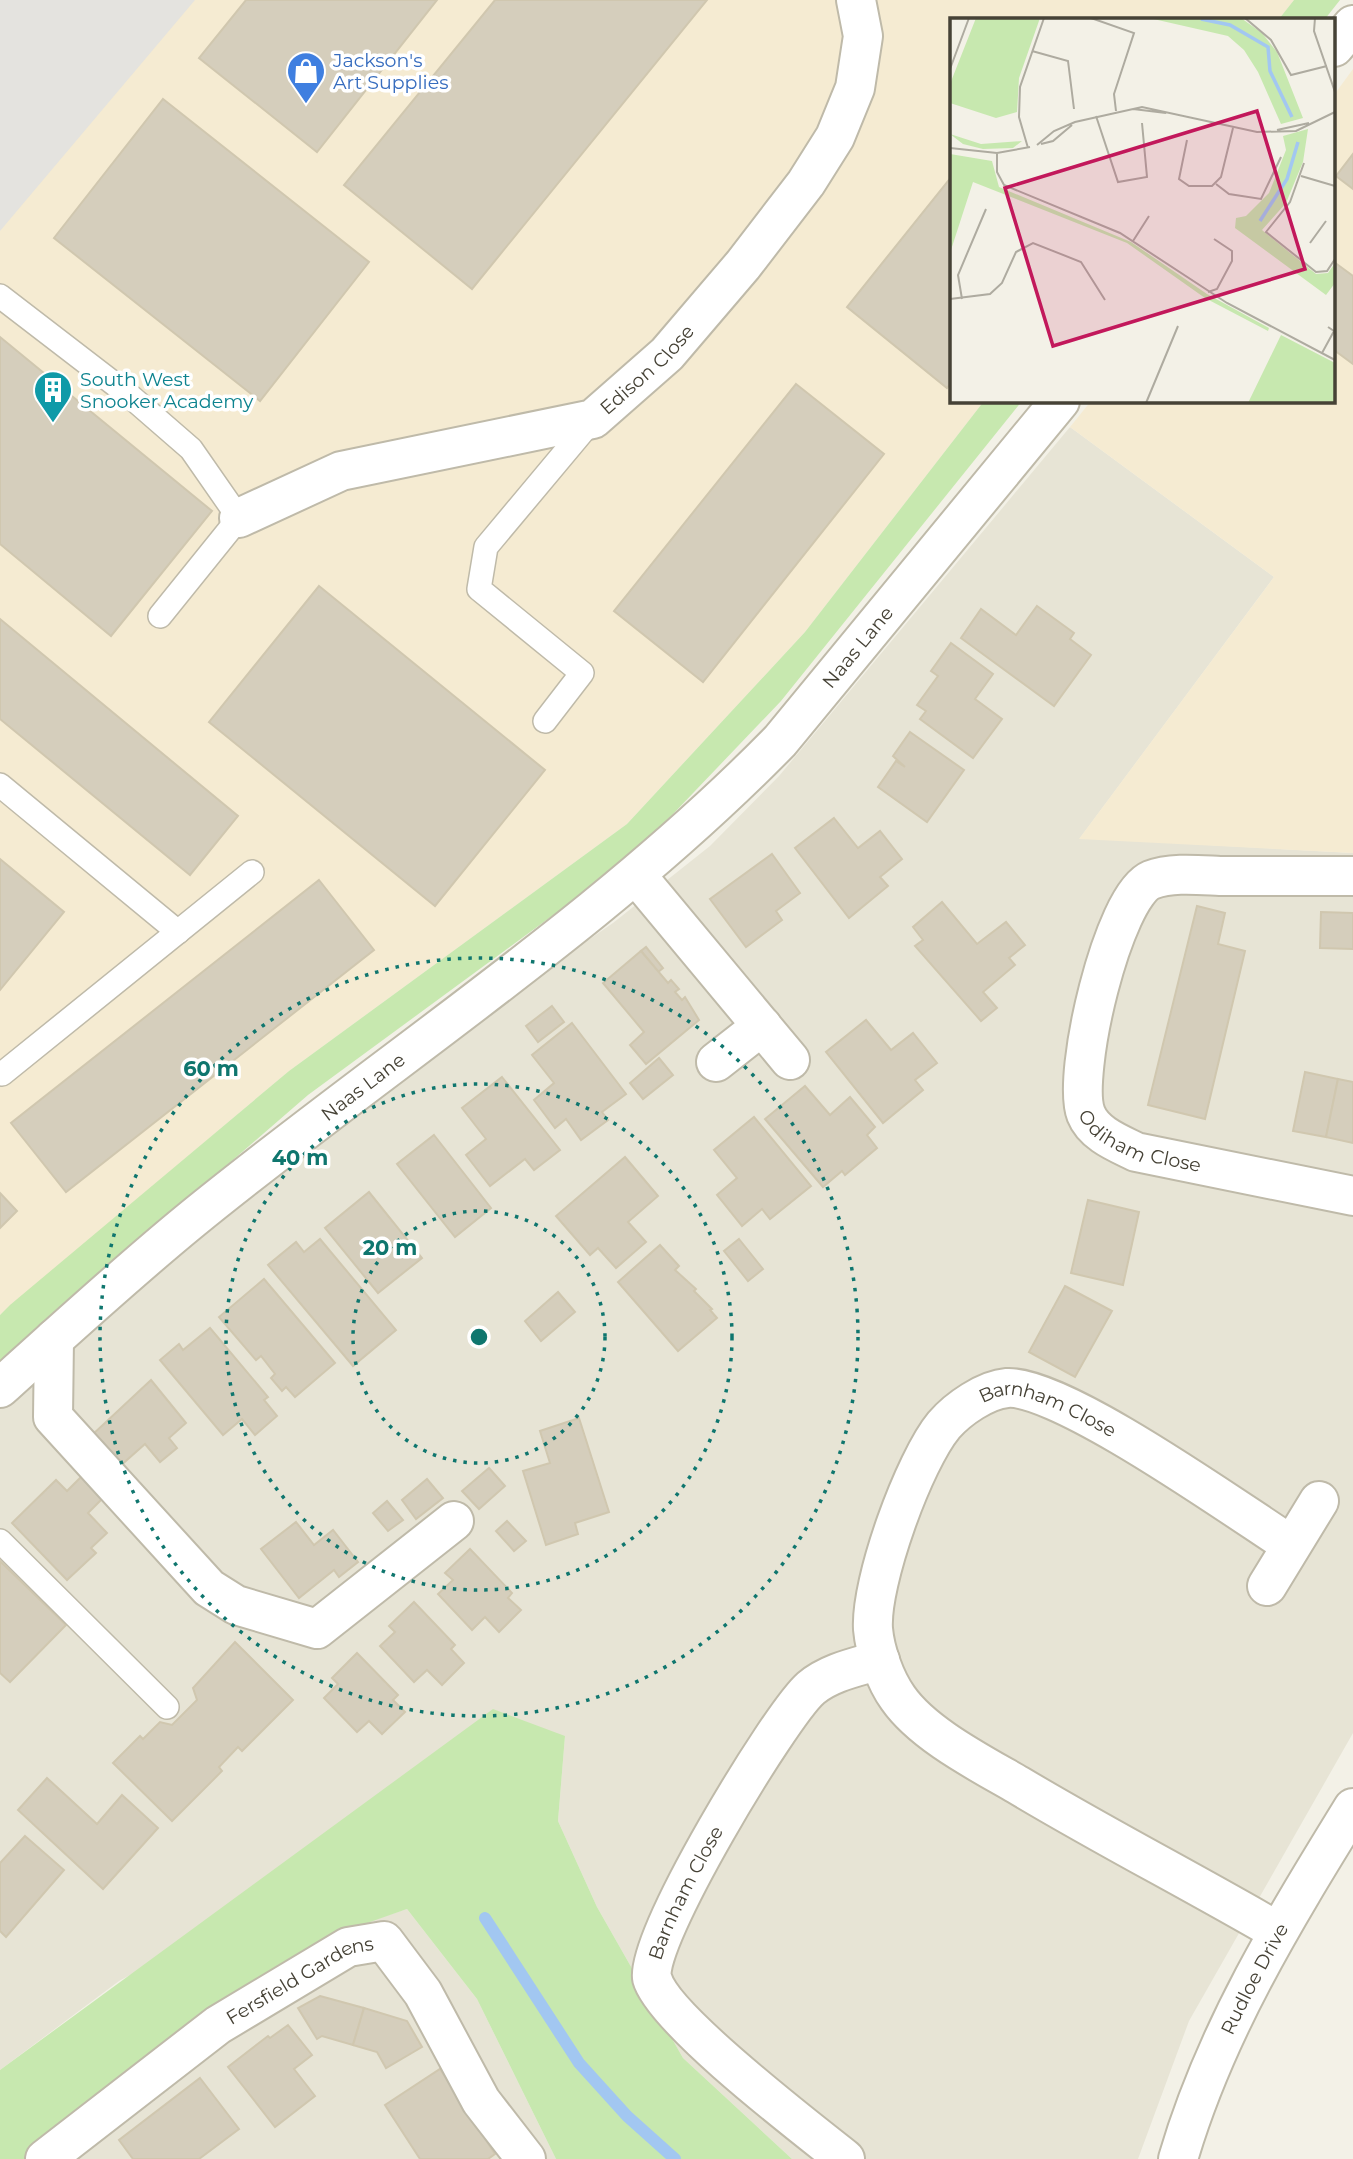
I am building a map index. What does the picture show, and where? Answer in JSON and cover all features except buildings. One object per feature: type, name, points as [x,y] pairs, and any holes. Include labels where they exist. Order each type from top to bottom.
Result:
[{"type":"street","name":"Edison Close","points":[[239,518],[341,471],[593,419],[667,354],[743,265],[814,172],[835,137],[855,88],[863,36],[856,0]]},
{"type":"street","points":[[1336,45],[1353,25]]},
{"type":"street","name":"Naas Lane","points":[[0,1388],[191,1220],[636,875],[729,794],[780,741],[1059,402]]},
{"type":"street","points":[[636,875],[790,1060]]},
{"type":"street","name":"Odiham Close","points":[[1353,876],[1182,875],[1150,880],[1131,899],[1098,987],[1083,1075],[1086,1114],[1105,1137],[1136,1152],[1353,1196]]},
{"type":"street","points":[[716,1062],[762,1026]]},
{"type":"street","points":[[54,1339],[53,1418],[209,1588],[236,1605],[317,1629],[454,1521]]},
{"type":"street","name":"Barnham Close","points":[[1277,1931],[1167,1867],[1105,1837],[976,1761],[921,1722],[897,1698],[880,1660],[873,1627],[879,1577],[901,1512],[930,1447],[945,1424],[979,1397],[1008,1388],[1040,1395],[1095,1420],[1291,1545]]},
{"type":"street","points":[[1266,1586],[1319,1501]]},
{"type":"street","name":"Barnham Close","points":[[845,2159],[748,2081],[673,2011],[652,1978],[653,1954],[706,1848],[769,1741],[793,1707],[813,1686],[842,1671],[880,1660]]},
{"type":"street","name":"Rudloe Drive","points":[[1178,2159],[1210,2062],[1277,1931],[1353,1808]]},
{"type":"street","name":"Fersfield Gardens","points":[[45,2159],[218,2025],[348,1947],[384,1941],[423,1993],[481,2101],[526,2159]]},
{"type":"lane","points":[[0,296],[130,396],[191,449],[239,518],[160,615]]},
{"type":"lane","points":[[545,721],[582,673],[479,589],[486,547],[593,419]]},
{"type":"lane","points":[[0,785],[178,932]]},
{"type":"lane","points":[[2,1074],[252,872]]},
{"type":"lane","points":[[0,1541],[167,1707]]},
{"type":"shaded area","points":[[0,0],[1294,0],[1280,18],[950,18],[950,402],[983,402],[805,632],[627,824],[289,1071],[0,1315]]},
{"type":"shaded area","points":[[0,0],[195,0],[0,231]]},
{"type":"shaded area","points":[[1353,69],[1353,853],[1079,839],[1274,577],[1070,427],[1090,402],[1336,402],[1336,92]]},
{"type":"shaded area","points":[[1070,427],[1274,577],[1080,838],[1353,853],[1353,1733],[1189,2021],[1138,2159],[792,2159],[683,2058],[597,1907],[558,1821],[565,1736],[119,1981],[0,2070],[0,1402],[359,1098],[613,923],[710,846],[779,776]]},
{"type":"shaded area","points":[[407,1909],[477,1999],[556,2159],[28,2159],[215,2010],[370,1921]]},
{"type":"green space","points":[[1294,0],[1340,0],[1326,18],[1280,18]]},
{"type":"green space","points":[[983,402],[1021,402],[781,701],[631,858],[308,1095],[0,1361],[0,1315],[10,1305],[289,1071],[627,824],[805,632]]},
{"type":"green space","points":[[493,1709],[565,1736],[558,1821],[597,1907],[683,2058],[792,2159],[556,2159],[477,1999],[407,1909],[370,1922],[215,2010],[28,2159],[0,2159],[0,2070]]},
{"type":"waterway","points":[[485,1918],[579,2063],[627,2116],[675,2159]]},
{"type":"place","name":"Jackson's Art Supplies","points":[[306,105]]},
{"type":"place","name":"South West Snooker Academy","points":[[53,424]]}]
